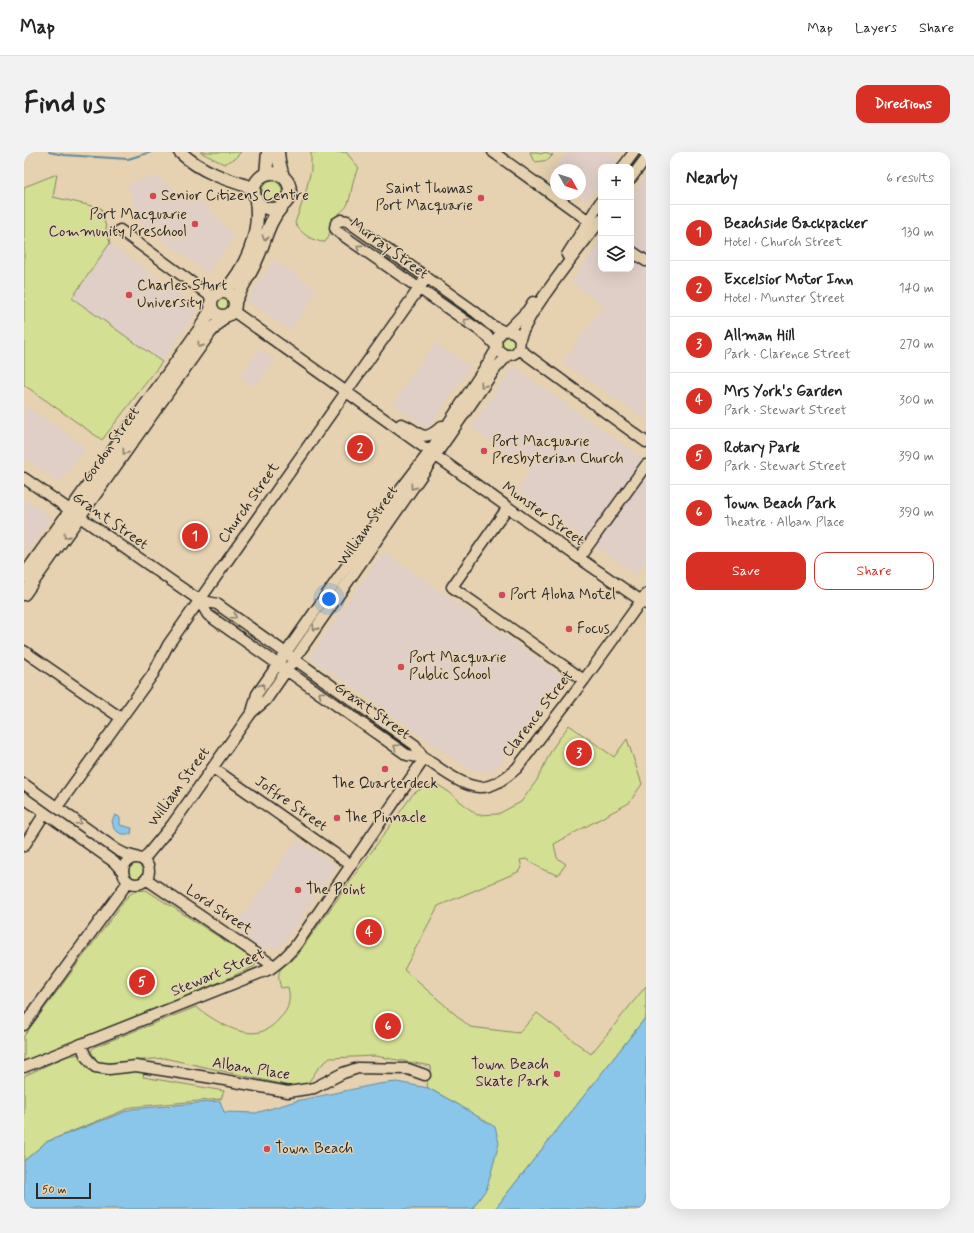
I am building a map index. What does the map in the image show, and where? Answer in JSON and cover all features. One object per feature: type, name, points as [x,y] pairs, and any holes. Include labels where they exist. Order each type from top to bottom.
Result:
[{"type":"main road","points":[[180,152],[211,174],[254,188]]},
{"type":"main road","points":[[266,174],[268,152]]},
{"type":"main road","points":[[278,152],[283,177]]},
{"type":"main road","points":[[224,292],[233,281],[253,244],[258,221],[254,194],[256,182],[266,174],[272,173],[278,174],[287,181],[290,187],[290,193],[288,199],[279,208],[266,208],[256,201]]},
{"type":"main road","name":"Gordon Street","points":[[24,576],[74,514],[210,332],[231,309],[239,291],[257,260],[274,215],[284,204]]},
{"type":"main road","points":[[224,292],[232,296],[231,309],[217,314],[212,303],[218,293],[224,292]]},
{"type":"main road","name":"Gordon Street","points":[[24,594],[74,514],[200,329],[212,303]]},
{"type":"street","points":[[493,152],[597,224]]},
{"type":"street","points":[[625,164],[634,152]]},
{"type":"street","points":[[634,174],[646,158]]},
{"type":"street","name":"Murray Street","points":[[496,347],[486,335],[338,232],[336,223],[341,220],[347,221],[474,311],[490,325],[505,331]]},
{"type":"street","name":"William Street","points":[[252,712],[257,694],[394,497],[433,453],[451,418],[490,360],[496,347],[496,339],[528,310],[569,252],[597,224]]},
{"type":"street","name":"William Street","points":[[140,858],[172,825],[252,712],[266,700],[433,453],[496,368],[508,355],[514,354],[532,315],[597,224]]},
{"type":"street","points":[[120,230],[212,303]]},
{"type":"street","points":[[634,253],[646,261]]},
{"type":"street","name":"Church Street","points":[[57,806],[153,674],[168,645],[199,600],[427,277]]},
{"type":"street","name":"Munster Street","points":[[231,309],[579,558],[644,599]]},
{"type":"street","points":[[505,331],[515,333],[519,344],[646,442]]},
{"type":"street","points":[[496,347],[500,352],[508,355]]},
{"type":"street","name":"Munster Street","points":[[385,419],[405,425],[424,436],[432,434],[451,418]]},
{"type":"street","points":[[579,558],[646,465]]},
{"type":"street","name":"Grant Street","points":[[24,478],[199,600],[217,604],[286,652],[415,745],[424,759]]},
{"type":"street","points":[[508,507],[452,587],[584,680]]},
{"type":"street","name":"Clarence Street","points":[[424,759],[463,783],[478,787],[486,787],[504,780],[517,768],[644,599]]},
{"type":"street","name":"Grant Street","points":[[199,600],[208,615],[407,755],[424,759]]},
{"type":"street","points":[[24,651],[121,718]]},
{"type":"street","name":"Stewart Street","points":[[24,1066],[202,997],[274,966],[296,945],[424,759]]},
{"type":"street","name":"Joffre Street","points":[[213,768],[351,864]]},
{"type":"street","points":[[24,784],[118,850],[125,854],[140,858],[149,866],[146,879],[140,884],[128,882],[114,862],[24,798]]},
{"type":"street","points":[[24,846],[45,813]]},
{"type":"street","points":[[122,872],[125,863],[128,860],[140,858]]},
{"type":"street","name":"Lord Street","points":[[146,879],[274,966]]},
{"type":"street","points":[[24,1025],[128,882]]},
{"type":"street","name":"Alban Place","points":[[81,1044],[86,1057],[95,1067],[109,1069],[136,1066],[288,1092],[314,1088],[343,1072],[358,1068],[408,1069],[425,1074]]},
{"type":"shaded area","points":[[567,152],[622,152],[613,164],[598,164],[598,186],[589,199],[586,200],[586,164],[558,164]]},
{"type":"shaded area","points":[[156,175],[193,204],[199,198],[235,236],[208,273],[140,224],[128,184]]},
{"type":"shaded area","points":[[646,175],[646,420],[562,362],[603,305],[571,282],[598,243],[598,272],[634,272],[634,192]]},
{"type":"shaded area","points":[[110,243],[195,304],[196,313],[162,362],[72,298]]},
{"type":"shaded area","points":[[274,259],[318,290],[290,331],[246,300]]},
{"type":"shaded area","points":[[435,342],[471,367],[428,429],[392,404]]},
{"type":"shaded area","points":[[259,349],[275,360],[255,387],[240,376]]},
{"type":"shaded area","points":[[513,366],[643,458],[585,540],[516,491],[530,470],[470,427]]},
{"type":"shaded area","points":[[24,404],[86,447],[60,483],[24,458]]},
{"type":"shaded area","points":[[646,470],[646,561],[636,575],[593,545]]},
{"type":"shaded area","points":[[24,498],[52,518],[26,554],[24,553]]},
{"type":"shaded area","name":"Port Macquarie Public School","points":[[383,551],[563,676],[494,772],[470,770],[309,657]]},
{"type":"shaded area","points":[[297,839],[336,866],[281,947],[263,949],[240,934],[239,920]]},
{"type":"green space","points":[[200,152],[241,152],[234,159],[224,164]]},
{"type":"green space","points":[[311,152],[346,152],[359,168],[356,172],[350,199],[344,210],[334,219],[331,224],[329,236],[325,242],[320,242],[307,236],[297,227],[295,223],[305,195],[311,170]]},
{"type":"green space","points":[[530,152],[537,152],[540,154],[546,152],[551,156],[552,154],[553,155],[548,160],[536,162],[532,158]]},
{"type":"green space","points":[[57,174],[53,197],[101,208],[110,243],[72,298],[162,362],[102,440],[24,385],[24,187]]},
{"type":"green space","points":[[272,181],[279,184],[282,191],[279,198],[272,201],[265,198],[262,191],[265,184]]},
{"type":"green space","points":[[221,298],[225,298],[229,304],[225,310],[221,310],[217,306],[217,302]]},
{"type":"green space","points":[[505,336],[511,336],[515,340],[515,346],[511,350],[505,350],[501,346],[501,340]]},
{"type":"green space","points":[[569,725],[614,757],[627,739],[642,784],[629,803],[554,844],[557,858],[566,864],[558,875],[544,870],[526,859],[520,860],[522,868],[518,872],[438,906],[404,970],[470,1027],[519,1033],[537,1013],[591,1054],[646,986],[646,1017],[495,1209],[472,1209],[487,1187],[459,1105],[428,1088],[427,1084],[431,1066],[375,1056],[330,1058],[319,1067],[308,1083],[295,1087],[164,1058],[99,1064],[91,1051],[94,1047],[196,1007],[218,1022],[243,1032],[252,1033],[266,1030],[283,1015],[288,1004],[288,987],[281,988],[279,982],[280,970],[295,958],[413,794],[424,787],[438,785],[477,815],[498,814],[521,802],[537,780],[552,749]]},
{"type":"green space","points":[[137,863],[143,865],[145,871],[143,877],[137,879],[131,877],[129,871],[131,865]]},
{"type":"green space","points":[[146,890],[250,957],[254,960],[255,966],[187,997],[24,1061],[24,1036],[128,896],[135,891]]},
{"type":"green space","points":[[81,1054],[96,1072],[144,1070],[143,1077],[224,1091],[221,1099],[132,1107],[46,1142],[24,1161],[24,1076],[67,1056]]},
{"type":"water","points":[[115,815],[120,818],[120,825],[132,828],[131,834],[121,834],[114,829],[112,821]]},
{"type":"water","points":[[646,1017],[646,1209],[495,1209],[505,1196]]},
{"type":"water","name":"Town Beach","points":[[397,1082],[428,1088],[495,1127],[499,1143],[487,1188],[472,1209],[24,1209],[24,1161],[46,1142],[132,1109],[220,1101],[224,1112],[256,1113],[296,1101],[378,1084]]},
{"type":"waterway","points":[[49,152],[64,155],[128,159],[151,152]]},
{"type":"place","name":"Senior Citizens Centre","points":[[153,196]]},
{"type":"place","name":"Saint Thomas Port Macquarie","points":[[481,198]]},
{"type":"place","name":"Port Macquarie Community Preschool","points":[[195,224]]},
{"type":"place","name":"Charles Sturt University","points":[[129,295]]},
{"type":"place","name":"Excelsior Motor Inn","points":[[360,448]]},
{"type":"place","name":"Port Macquarie Presbyterian Church","points":[[484,451]]},
{"type":"place","name":"Beachside Backpacker","points":[[195,536]]},
{"type":"place","name":"Port Aloha Motel","points":[[502,595]]},
{"type":"place","name":"Focus","points":[[569,629]]},
{"type":"place","name":"Port Macquarie Public School","points":[[401,667]]},
{"type":"place","name":"Allman Hill","points":[[579,753]]},
{"type":"place","name":"The Quarterdeck","points":[[385,769]]},
{"type":"place","name":"The Pinnacle","points":[[337,818]]},
{"type":"place","name":"The Point","points":[[298,890]]},
{"type":"place","name":"Mrs York's Garden","points":[[369,932]]},
{"type":"place","name":"Rotary Park","points":[[142,982]]},
{"type":"place","name":"Town Beach Park","points":[[388,1026]]},
{"type":"place","name":"Town Beach Skate Park","points":[[557,1074]]},
{"type":"place","name":"Town Beach","points":[[267,1149]]}]
